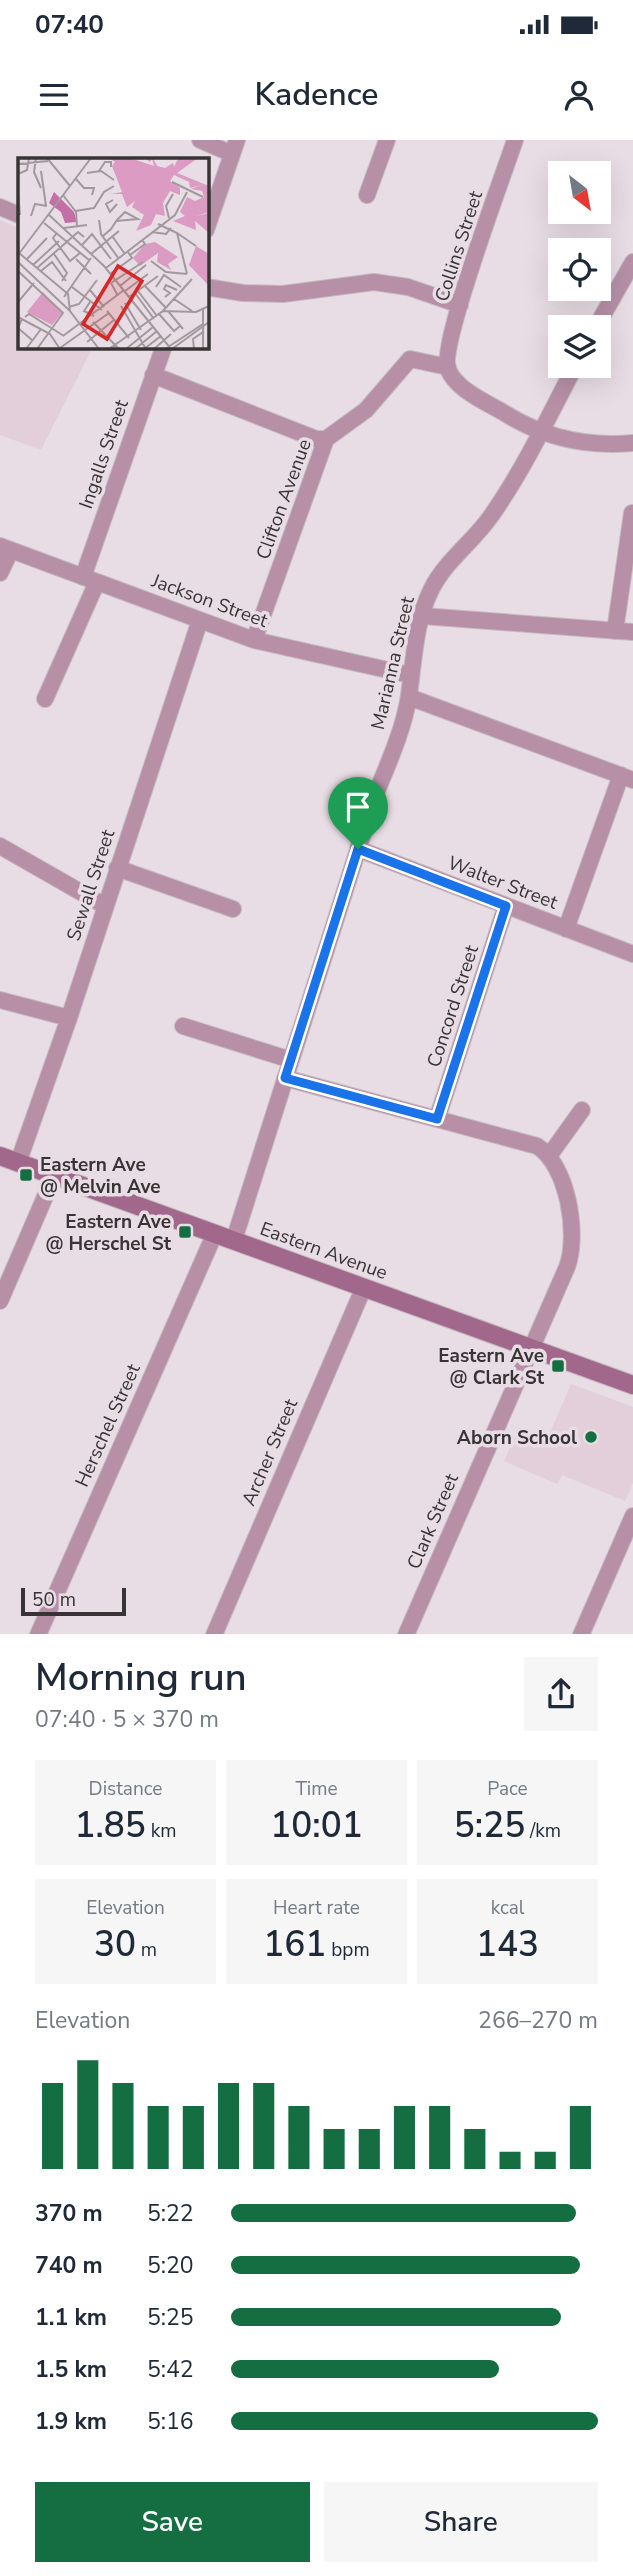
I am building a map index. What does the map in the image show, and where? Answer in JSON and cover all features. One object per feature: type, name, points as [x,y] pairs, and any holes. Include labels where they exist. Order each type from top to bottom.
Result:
[{"type":"main road","name":"Eastern Avenue","points":[[0,1156],[633,1385]]},
{"type":"street","points":[[200,140],[234,147],[208,224]]},
{"type":"street","points":[[368,194],[387,140]]},
{"type":"street","name":"Collins Street","points":[[448,367],[450,340],[460,305],[515,140]]},
{"type":"street","points":[[0,207],[18,215]]},
{"type":"street","points":[[605,315],[627,285],[633,262]]},
{"type":"street","points":[[208,287],[243,293],[283,294],[373,282],[408,287],[460,305]]},
{"type":"street","name":"Ingalls Street","points":[[45,699],[90,579],[163,348]]},
{"type":"street","name":"Clifton Avenue","points":[[254,640],[326,439],[366,410],[410,359],[448,367]]},
{"type":"street","points":[[448,367],[455,379],[469,391],[540,433],[563,440],[633,443]]},
{"type":"street","points":[[153,375],[316,439],[326,439]]},
{"type":"street","name":"Marianna Street","points":[[234,1240],[409,697],[410,675],[423,617],[436,579],[489,519],[569,378]]},
{"type":"street","points":[[615,631],[632,513]]},
{"type":"street","points":[[0,573],[6,548]]},
{"type":"street","name":"Jackson Street","points":[[6,548],[254,640],[410,675]]},
{"type":"street","points":[[423,617],[633,632]]},
{"type":"street","name":"Sewall Street","points":[[18,1163],[69,1018],[200,620]]},
{"type":"street","points":[[409,697],[627,778],[566,929]]},
{"type":"street","points":[[0,846],[105,906]]},
{"type":"street","name":"Walter Street","points":[[358,849],[633,954]]},
{"type":"street","points":[[117,868],[233,909]]},
{"type":"street","name":"Concord Street","points":[[437,1119],[506,906]]},
{"type":"street","points":[[0,1000],[69,1018]]},
{"type":"street","points":[[183,1026],[291,1060]]},
{"type":"street","points":[[285,1078],[522,1140],[537,1146],[549,1156],[582,1110]]},
{"type":"street","name":"Clark Street","points":[[406,1634],[570,1260],[574,1235],[566,1197],[549,1156]]},
{"type":"street","points":[[0,1301],[54,1176]]},
{"type":"street","name":"Herschel Street","points":[[38,1634],[215,1233]]},
{"type":"street","name":"Archer Street","points":[[214,1634],[364,1287]]},
{"type":"street","points":[[581,1634],[633,1516]]},
{"type":"shaded area","points":[[0,220],[18,228],[18,348],[92,348],[41,450],[0,435]]},
{"type":"shaded area","name":"Aborn School","points":[[571,1384],[633,1407],[633,1483],[625,1501],[562,1475],[557,1484],[504,1461],[517,1431],[546,1442]]},
{"type":"place","name":"Eastern Ave @ Melvin Ave","points":[[26,1175]]},
{"type":"place","name":"Eastern Ave @ Herschel St","points":[[185,1232]]},
{"type":"place","name":"Eastern Ave @ Clark St","points":[[558,1366]]},
{"type":"place","name":"Aborn School","points":[[591,1437]]},
{"type":"route","points":[[358,849],[506,906],[437,1119],[285,1078],[358,849]]}]
